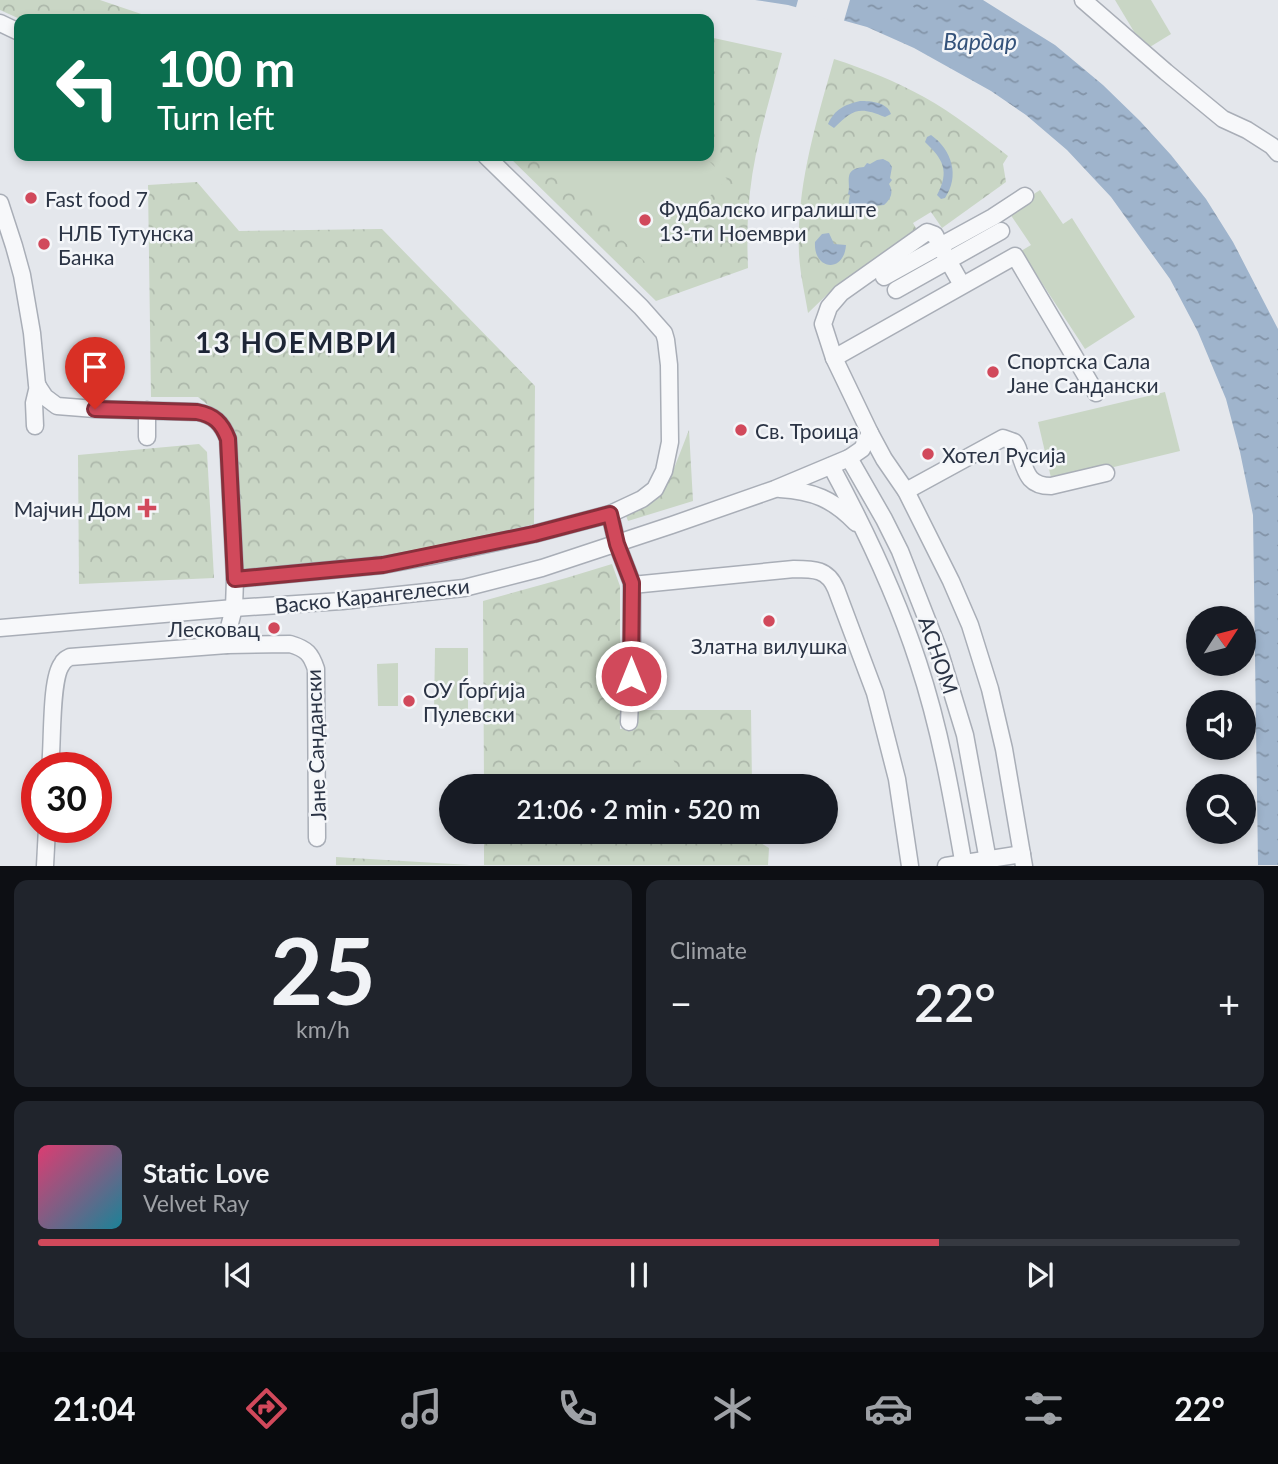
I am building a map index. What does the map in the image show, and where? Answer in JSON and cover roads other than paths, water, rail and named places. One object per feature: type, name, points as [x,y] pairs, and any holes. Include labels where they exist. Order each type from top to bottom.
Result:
[{"type":"street","points":[[1083,0],[1223,119],[1247,130],[1278,153]]},
{"type":"street","points":[[235,579],[383,565],[534,534],[610,514],[642,499],[654,489],[664,471],[670,442],[668,365],[664,332],[491,161]]},
{"type":"street","points":[[1001,231],[949,261],[890,283],[940,246],[1025,196]]},
{"type":"street","points":[[0,203],[22,275],[32,333],[38,386],[34,403],[35,426]]},
{"type":"street","points":[[993,216],[1096,393]]},
{"type":"street","points":[[946,866],[1023,860],[1004,750],[982,660],[970,625],[906,491],[870,433],[834,358],[822,324],[829,307],[841,293],[927,232],[934,235],[962,285]]},
{"type":"street","points":[[834,358],[1015,256]]},
{"type":"street","points":[[38,386],[44,397],[57,405],[205,414],[216,419],[223,427],[228,439],[235,579],[234,608],[226,645]]},
{"type":"street","points":[[147,410],[147,437]]},
{"type":"street","points":[[849,458],[862,449],[870,433]]},
{"type":"street","points":[[906,491],[1003,438],[1013,441],[1031,480],[1043,486],[1106,473]]},
{"type":"street","points":[[849,458],[869,461],[884,459]]},
{"type":"street","name":"Васко Карангелески","points":[[0,628],[342,601],[464,588],[542,568],[617,544],[775,489],[849,458]]},
{"type":"street","name":"АСНОМ","points":[[849,458],[900,551],[940,653],[964,735],[988,862]]},
{"type":"street","name":"АСНОМ","points":[[831,466],[870,542],[906,628],[946,767],[963,864]]},
{"type":"street","points":[[775,489],[800,491],[823,497],[850,517],[870,542]]},
{"type":"street","points":[[610,514],[617,544],[632,584],[629,722]]},
{"type":"street","points":[[632,584],[794,569],[823,572],[829,576],[875,693],[897,779],[910,866]]},
{"type":"street","name":"Јане Сандански","points":[[51,752],[55,680],[61,664],[71,657],[226,645],[298,646],[311,655],[316,669],[317,838]]},
{"type":"street","points":[[44,866],[46,843]]},
{"type":"water","name":"Вардар","points":[[755,0],[983,0],[1055,45],[1103,85],[1171,155],[1206,199],[1233,242],[1278,329],[1278,865],[1258,865],[1253,515],[1226,399],[1198,332],[1170,279],[1111,197],[1067,150],[1026,115],[991,91],[914,48],[867,27],[788,5]]},
{"type":"water","points":[[860,101],[882,105],[891,114],[885,117],[869,111],[857,111],[834,128],[828,124],[841,108]]},
{"type":"water","points":[[931,135],[944,148],[952,164],[950,190],[945,198],[941,199],[937,195],[944,172],[940,160],[925,142]]},
{"type":"water","points":[[883,159],[892,167],[890,198],[884,205],[874,206],[863,214],[852,212],[848,194],[850,174],[867,163]]},
{"type":"water","points":[[829,233],[834,244],[846,245],[840,261],[829,265],[819,258],[815,242],[822,234]]},
{"type":"place","name":"Fast food 7","points":[[31,198]]},
{"type":"place","name":"Фудбалско игралиште 13-ти Ноември","points":[[645,220]]},
{"type":"place","name":"НЛБ Тутунска Банка","points":[[44,244]]},
{"type":"place","name":"Спортска Сала Јане Сандански","points":[[993,372]]},
{"type":"place","name":"Св. Троица","points":[[741,430]]},
{"type":"place","name":"Хотел Русија","points":[[928,454]]},
{"type":"place","name":"Мајчин Дом","points":[[147,508]]},
{"type":"place","name":"Златна вилушка","points":[[769,621]]},
{"type":"place","name":"Лесковац","points":[[274,628]]},
{"type":"place","name":"ОУ Ѓорѓија Пулевски","points":[[409,701]]},
{"type":"district","name":"13 НОЕМВРИ","points":[[297,342]]}]
